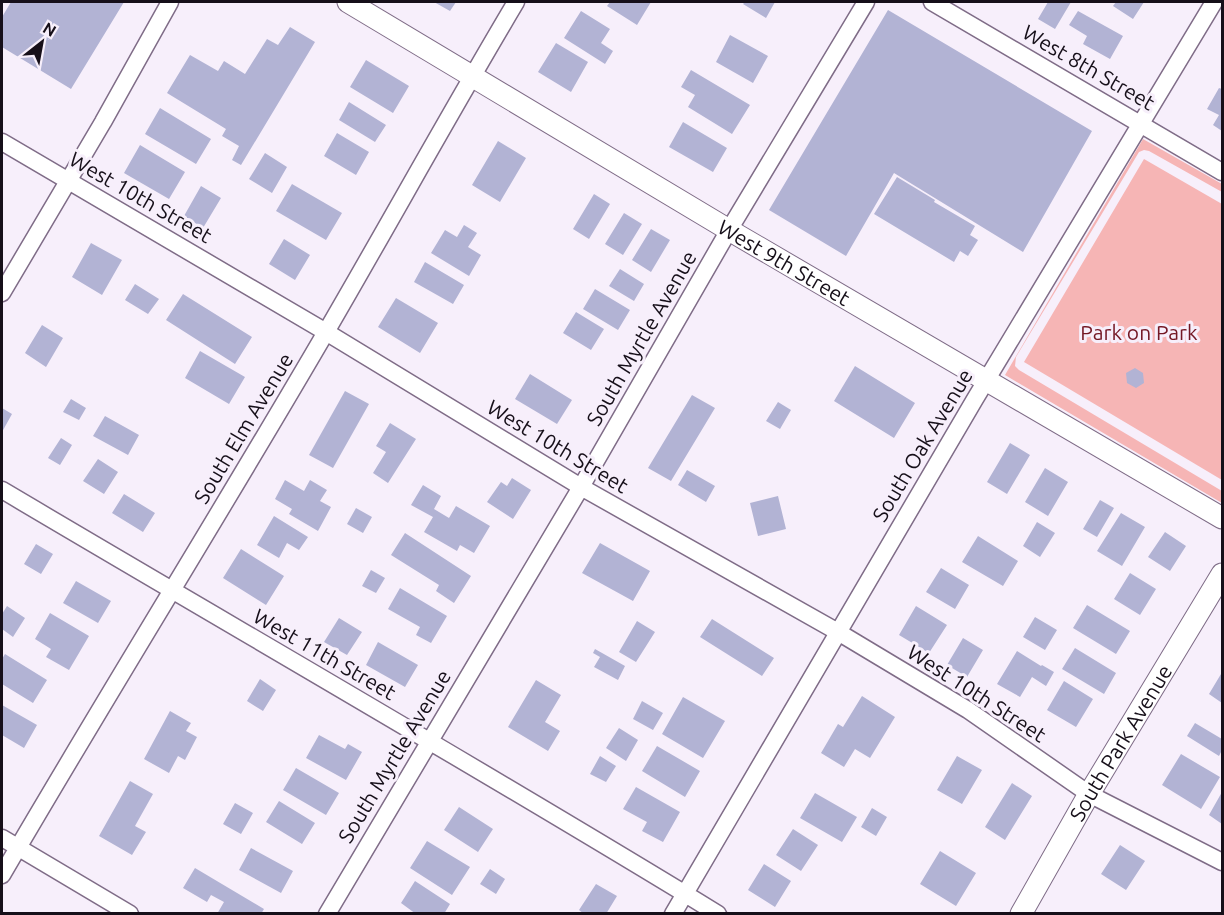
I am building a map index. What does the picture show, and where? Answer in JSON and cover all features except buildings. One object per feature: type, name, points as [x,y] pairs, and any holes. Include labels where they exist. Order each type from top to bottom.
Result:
[{"type":"street","points":[[2,293],[170,2]]},
{"type":"street","name":"West 9th Street","points":[[348,2],[729,230],[1222,518]]},
{"type":"street","name":"South Elm Avenue","points":[[2,875],[326,332],[516,2]]},
{"type":"street","name":"South Myrtle Avenue","points":[[327,914],[581,487],[729,230],[866,2]]},
{"type":"street","name":"West 8th Street","points":[[932,2],[1222,172]]},
{"type":"street","name":"South Oak Avenue","points":[[673,914],[986,381],[1214,2]]},
{"type":"street","name":"West 10th Street","points":[[2,142],[326,332],[581,487],[838,632],[968,710],[1089,794],[1222,862]]},
{"type":"street","name":"West 11th Street","points":[[2,490],[430,740],[718,914]]},
{"type":"street","name":"South Park Avenue","points":[[1021,914],[1089,794],[1222,574]]},
{"type":"street","points":[[2,838],[130,914]]},
{"type":"green space","points":[[1143,139],[1222,184],[1222,192],[1149,151],[1139,152],[1016,357],[1015,366],[1222,491],[1222,503],[1005,375]]},
{"type":"green space","name":"Park on Park","points":[[1144,159],[1222,204],[1222,480],[1024,362]]}]
